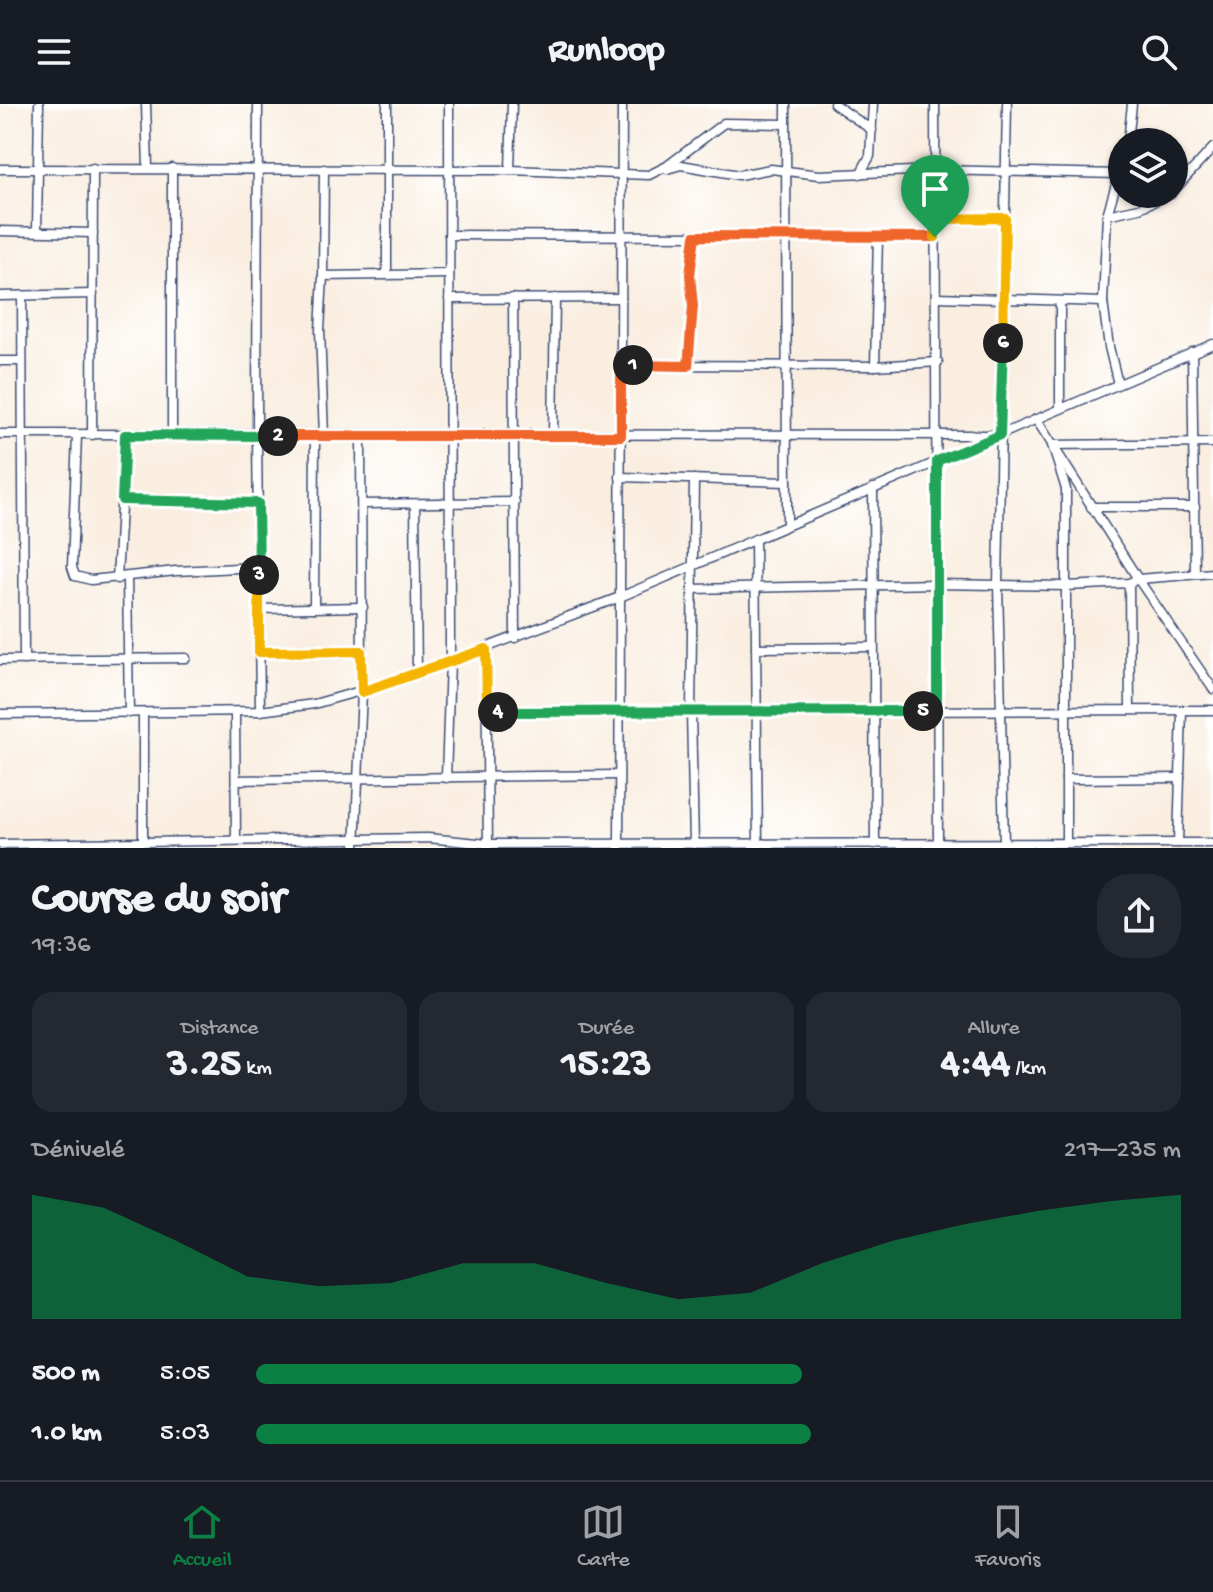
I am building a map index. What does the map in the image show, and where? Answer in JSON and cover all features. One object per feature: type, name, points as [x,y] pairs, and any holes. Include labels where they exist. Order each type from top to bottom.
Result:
[{"type":"street","points":[[37,231],[39,104]]},
{"type":"street","points":[[146,104],[148,168]]},
{"type":"street","points":[[258,104],[260,711]]},
{"type":"street","points":[[387,104],[387,274]]},
{"type":"street","points":[[446,778],[450,661],[449,104]]},
{"type":"street","points":[[510,170],[512,104]]},
{"type":"street","points":[[619,846],[622,104]]},
{"type":"street","points":[[786,104],[787,525]]},
{"type":"street","points":[[834,104],[872,130]]},
{"type":"street","points":[[860,174],[870,156],[873,104]]},
{"type":"street","points":[[935,104],[938,846]]},
{"type":"street","points":[[1004,843],[998,584],[1007,104]]},
{"type":"street","points":[[1129,128],[1132,104]]},
{"type":"street","points":[[649,175],[667,166],[724,123],[785,124]]},
{"type":"street","points":[[1188,175],[1213,148]]},
{"type":"street","points":[[0,169],[510,170],[649,175],[681,165],[730,175],[771,169],[787,173],[860,174],[935,170],[1108,174]]},
{"type":"street","points":[[92,435],[93,168]]},
{"type":"street","points":[[172,168],[172,436]]},
{"type":"street","points":[[314,608],[324,169]]},
{"type":"street","points":[[1109,208],[1103,302],[1118,384]]},
{"type":"street","points":[[1107,215],[1139,208]]},
{"type":"street","points":[[936,219],[1005,218]]},
{"type":"street","points":[[0,231],[93,233]]},
{"type":"street","points":[[449,235],[935,237]]},
{"type":"street","points":[[688,366],[693,306],[690,275],[695,236]]},
{"type":"street","points":[[875,366],[878,237]]},
{"type":"street","points":[[323,276],[449,274]]},
{"type":"street","points":[[0,296],[93,294]]},
{"type":"street","points":[[22,296],[24,660]]},
{"type":"street","points":[[937,297],[1103,302]]},
{"type":"street","points":[[513,298],[515,638]]},
{"type":"street","points":[[553,436],[555,298]]},
{"type":"street","points":[[449,299],[621,298]]},
{"type":"street","points":[[1060,302],[1060,407]]},
{"type":"street","points":[[0,714],[260,711],[296,708],[362,692],[486,649],[620,597],[1213,344]]},
{"type":"street","points":[[1192,352],[1195,573]]},
{"type":"street","points":[[0,361],[21,361]]},
{"type":"street","points":[[621,365],[875,366],[938,362]]},
{"type":"street","points":[[1036,419],[1133,581],[1213,689]]},
{"type":"street","points":[[0,434],[1000,435]]},
{"type":"street","points":[[77,435],[72,567],[75,576],[82,580],[259,567]]},
{"type":"street","points":[[125,435],[122,578],[129,659],[129,713]]},
{"type":"street","points":[[355,844],[362,692],[361,436]]},
{"type":"street","points":[[1052,445],[1213,443]]},
{"type":"street","points":[[1052,445],[1066,489],[1066,843]]},
{"type":"street","points":[[620,477],[787,482]]},
{"type":"street","points":[[694,479],[691,712],[694,844]]},
{"type":"street","points":[[873,488],[875,844]]},
{"type":"street","points":[[122,500],[258,503]]},
{"type":"street","points":[[363,504],[515,502]]},
{"type":"street","points":[[415,504],[417,674]]},
{"type":"street","points":[[1091,507],[1195,507]]},
{"type":"street","points":[[755,539],[758,846]]},
{"type":"street","points":[[692,589],[937,584],[1066,586],[1213,573]]},
{"type":"street","points":[[1130,710],[1133,581]]},
{"type":"street","points":[[259,609],[363,607]]},
{"type":"street","points":[[756,648],[873,647]]},
{"type":"street","points":[[486,649],[488,846]]},
{"type":"street","points":[[259,652],[361,651]]},
{"type":"street","points":[[0,660],[186,658]]},
{"type":"street","points":[[1178,843],[1182,710]]},
{"type":"street","points":[[487,712],[1213,710]]},
{"type":"street","points":[[235,712],[241,843]]},
{"type":"street","points":[[143,713],[143,842]]},
{"type":"street","points":[[236,780],[619,775]]},
{"type":"street","points":[[1066,779],[1180,778]]},
{"type":"street","points":[[0,844],[355,844],[428,838],[488,846],[1066,843],[1122,846],[1213,843]]},
{"type":"route","points":[[1005,218],[1000,435],[937,461],[937,711],[487,712],[486,649],[362,692],[361,651],[259,652],[258,503],[122,500],[125,435],[621,436],[621,365],[688,366],[693,306],[690,275],[695,236],[935,237],[936,219],[1005,218]]}]
